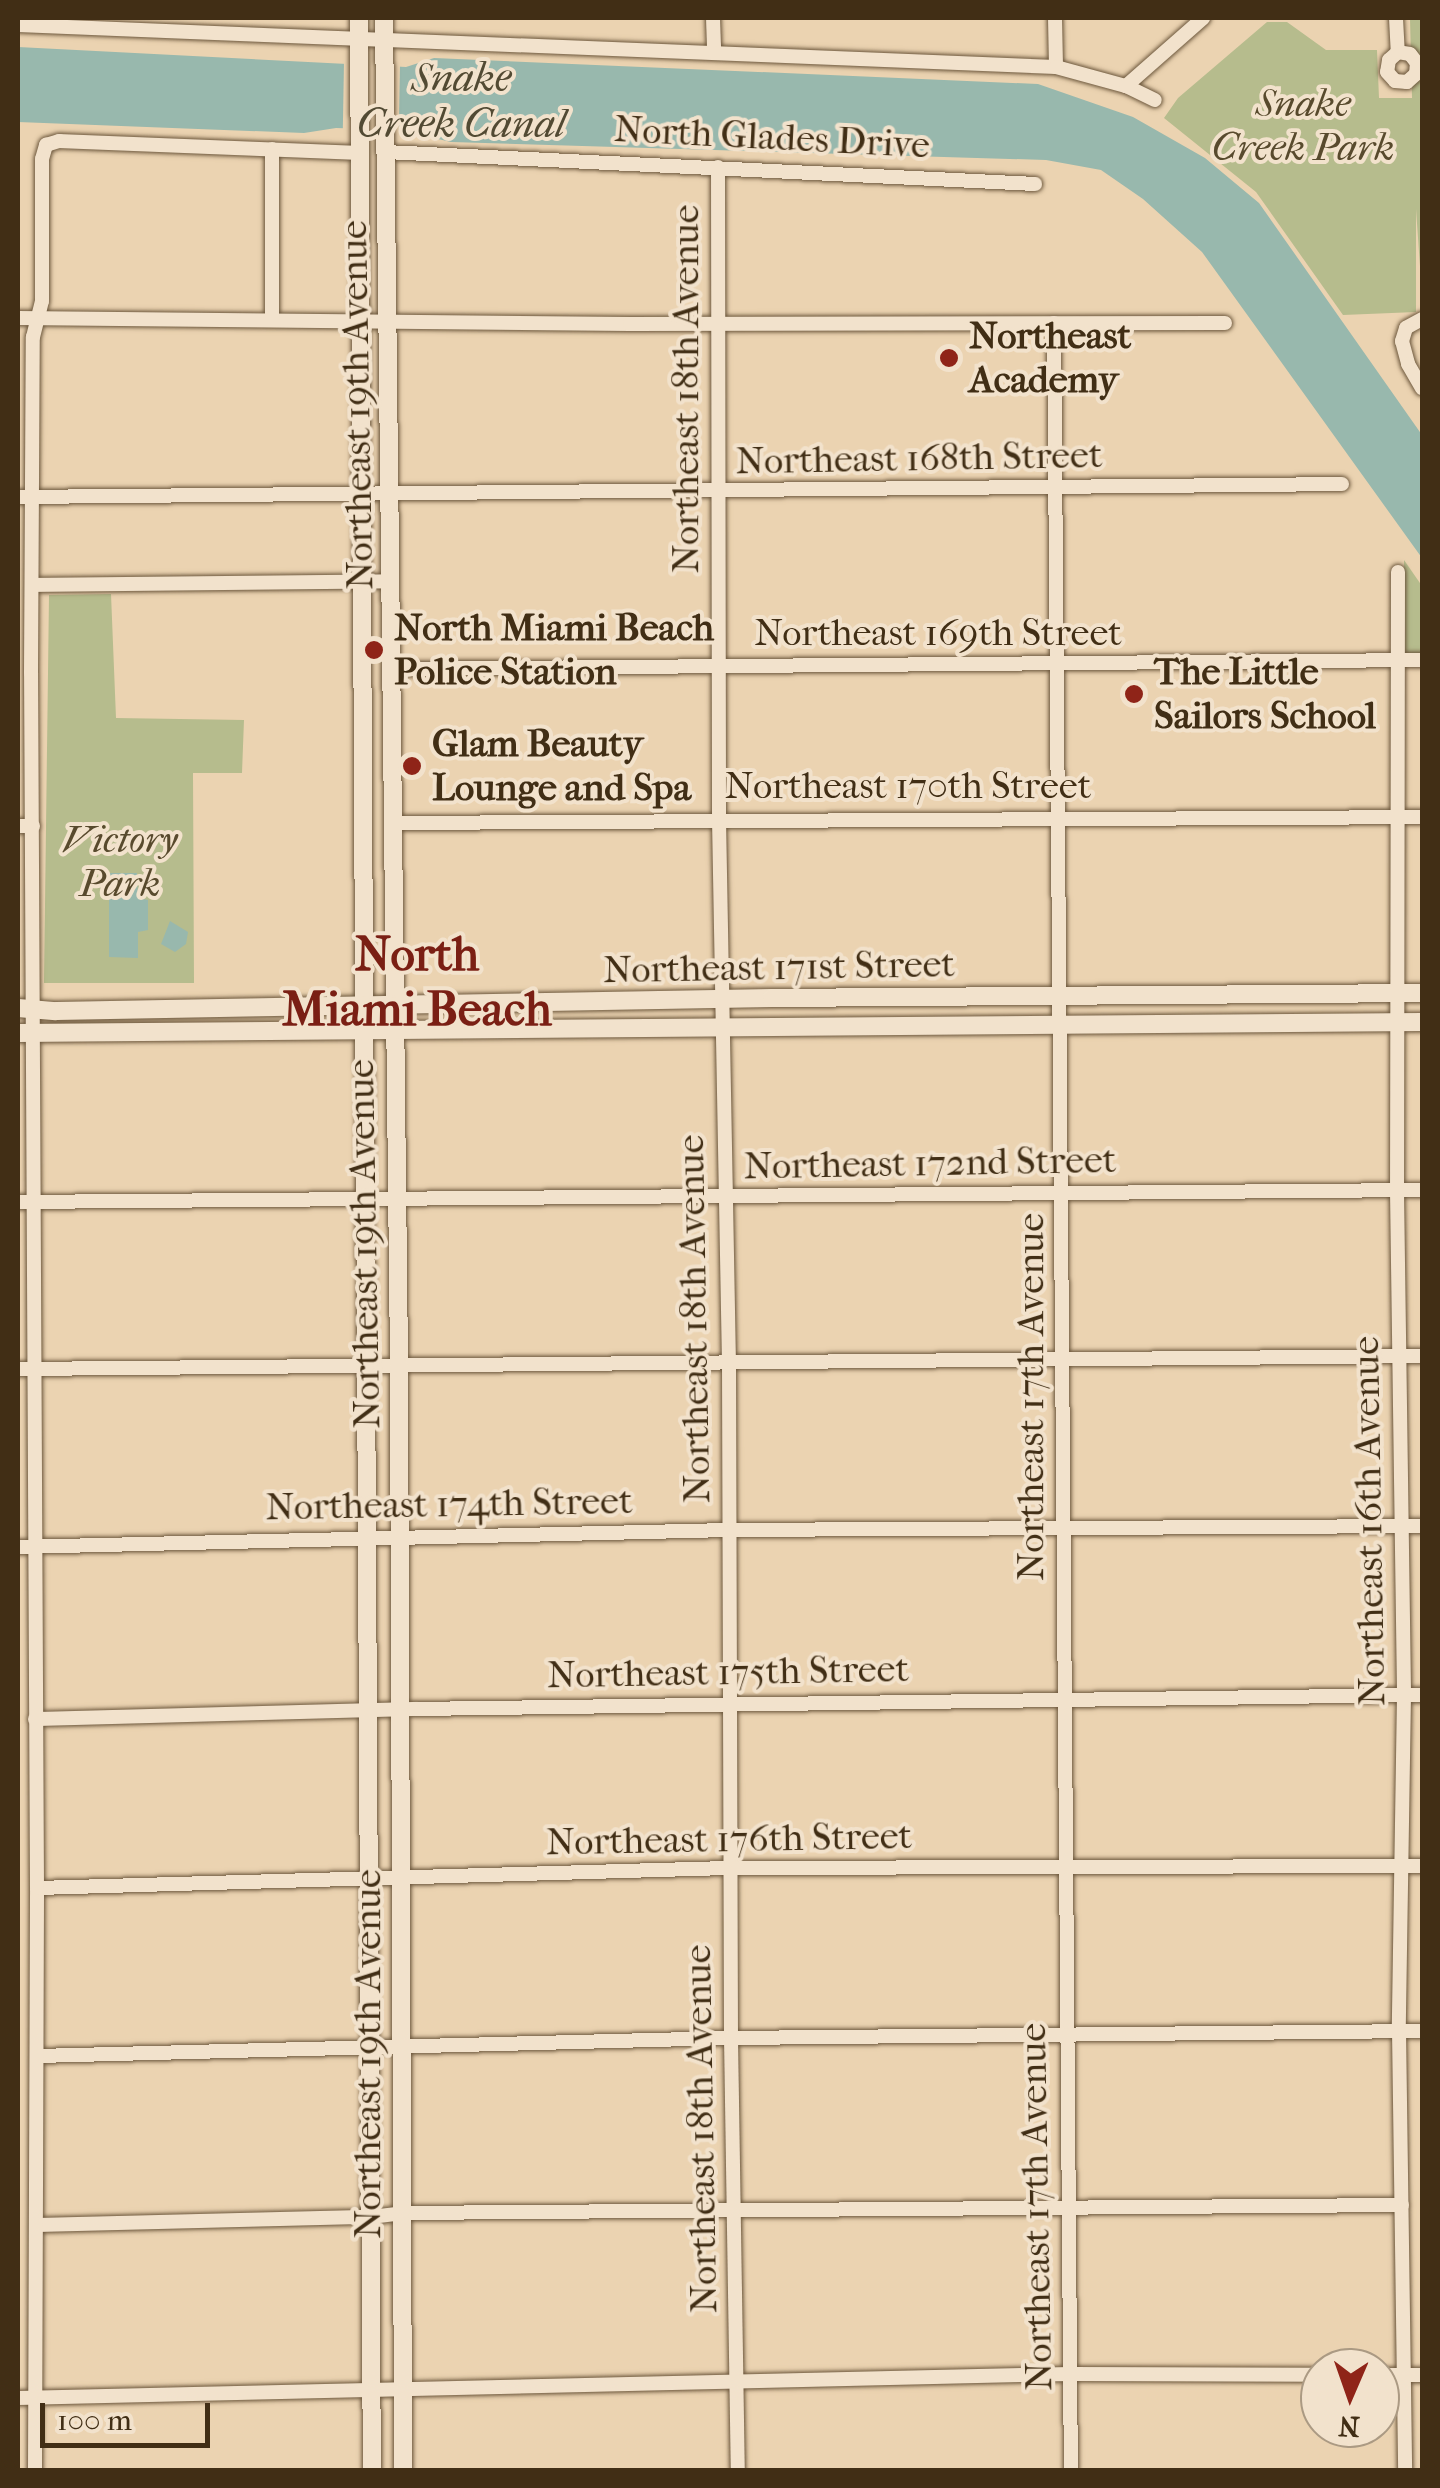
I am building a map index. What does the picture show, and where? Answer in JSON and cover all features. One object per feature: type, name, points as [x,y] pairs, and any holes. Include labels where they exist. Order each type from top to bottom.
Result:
[{"type":"street","name":"Northeast 19th Avenue","points":[[359,18],[372,2470]]},
{"type":"street","name":"Northeast 19th Avenue","points":[[384,18],[399,1366],[402,2470]]},
{"type":"street","points":[[713,18],[714,52]]},
{"type":"street","points":[[1056,18],[1056,67]]},
{"type":"street","points":[[1126,86],[1202,18]]},
{"type":"street","points":[[1396,18],[1398,52]]},
{"type":"street","points":[[25,23],[1056,67],[1126,86],[1155,100]]},
{"type":"street","points":[[34,2470],[37,1888],[35,1719],[25,1547],[35,1368],[34,1202],[25,1034],[24,673],[33,585],[25,497],[33,337],[39,318],[42,159],[46,146],[59,141],[360,153]]},
{"type":"street","points":[[272,149],[272,320]]},
{"type":"street","name":"North Glades Drive","points":[[386,152],[1035,184]]},
{"type":"street","name":"Northeast 18th Avenue","points":[[718,167],[719,819],[729,1363],[731,2038],[738,2470]]},
{"type":"street","points":[[18,318],[1225,323]]},
{"type":"street","points":[[1422,319],[1406,328],[1403,350],[1422,388]]},
{"type":"street","name":"Northeast 17th Avenue","points":[[1054,323],[1071,2470]]},
{"type":"street","name":"Northeast 168th Street","points":[[25,497],[1056,490],[1342,484]]},
{"type":"street","name":"Northeast 16th Avenue","points":[[1398,572],[1397,1191],[1404,1695],[1399,2030],[1405,2470]]},
{"type":"street","points":[[33,585],[392,581]]},
{"type":"street","name":"Northeast 169th Street","points":[[393,670],[1422,660]]},
{"type":"street","points":[[362,756],[394,756]]},
{"type":"street","name":"Northeast 170th Street","points":[[395,823],[1422,817]]},
{"type":"street","points":[[363,954],[394,954]]},
{"type":"street","name":"Northeast 171st Street","points":[[25,1009],[1422,993]]},
{"type":"street","points":[[640,1001],[641,1028]]},
{"type":"street","points":[[506,1004],[507,1030]]},
{"type":"street","name":"Northeast 171st Street","points":[[25,1034],[1422,1022]]},
{"type":"street","name":"Northeast 172nd Street","points":[[18,1202],[1422,1190]]},
{"type":"street","points":[[18,1369],[1422,1356]]},
{"type":"street","name":"Northeast 174th Street","points":[[25,1547],[730,1530],[1422,1526]]},
{"type":"street","name":"Northeast 175th Street","points":[[35,1719],[367,1710],[1422,1695]]},
{"type":"street","name":"Northeast 176th Street","points":[[37,1888],[730,1868],[1422,1866]]},
{"type":"street","points":[[37,2056],[731,2038],[1422,2030]]},
{"type":"street","points":[[37,2225],[370,2218],[403,2213],[1402,2205]]},
{"type":"street","points":[[18,2398],[372,2392],[402,2386],[1070,2374],[1300,2375]]},
{"type":"street","points":[[1400,2375],[1422,2375]]},
{"type":"green space","name":"Snake Creek Park","points":[[1410,18],[1422,18],[1422,295],[1416,209],[1416,312],[1343,315],[1256,192],[1164,118],[1178,98],[1267,22],[1287,22],[1326,50],[1377,50],[1379,98],[1412,98]]},
{"type":"green space","points":[[1404,560],[1422,586],[1422,656],[1403,655]]},
{"type":"green space","name":"Victory Park","points":[[111,594],[116,718],[244,720],[242,773],[193,773],[194,983],[44,983],[49,595]]},
{"type":"water","name":"Snake Creek Canal","points":[[18,47],[406,67],[434,58],[1038,84],[1133,117],[1205,158],[1259,203],[1422,435],[1422,558],[1202,252],[1143,199],[1101,170],[1046,160],[451,142],[399,130],[336,128],[304,133],[18,122]]},
{"type":"water","points":[[109,873],[137,873],[138,898],[148,900],[148,930],[138,932],[138,958],[109,957]]},
{"type":"water","points":[[170,921],[188,932],[186,944],[175,952],[161,944]]},
{"type":"pier","points":[[344,62],[400,63],[399,131],[343,130]]},
{"type":"place","name":"Northeast Academy","points":[[949,358]]},
{"type":"place","name":"North Miami Beach Police Station","points":[[374,650]]},
{"type":"place","name":"The Little Sailors School","points":[[1134,694]]},
{"type":"place","name":"Glam Beauty Lounge and Spa","points":[[412,766]]},
{"type":"district","name":"North Miami Beach","points":[[417,982]]}]
